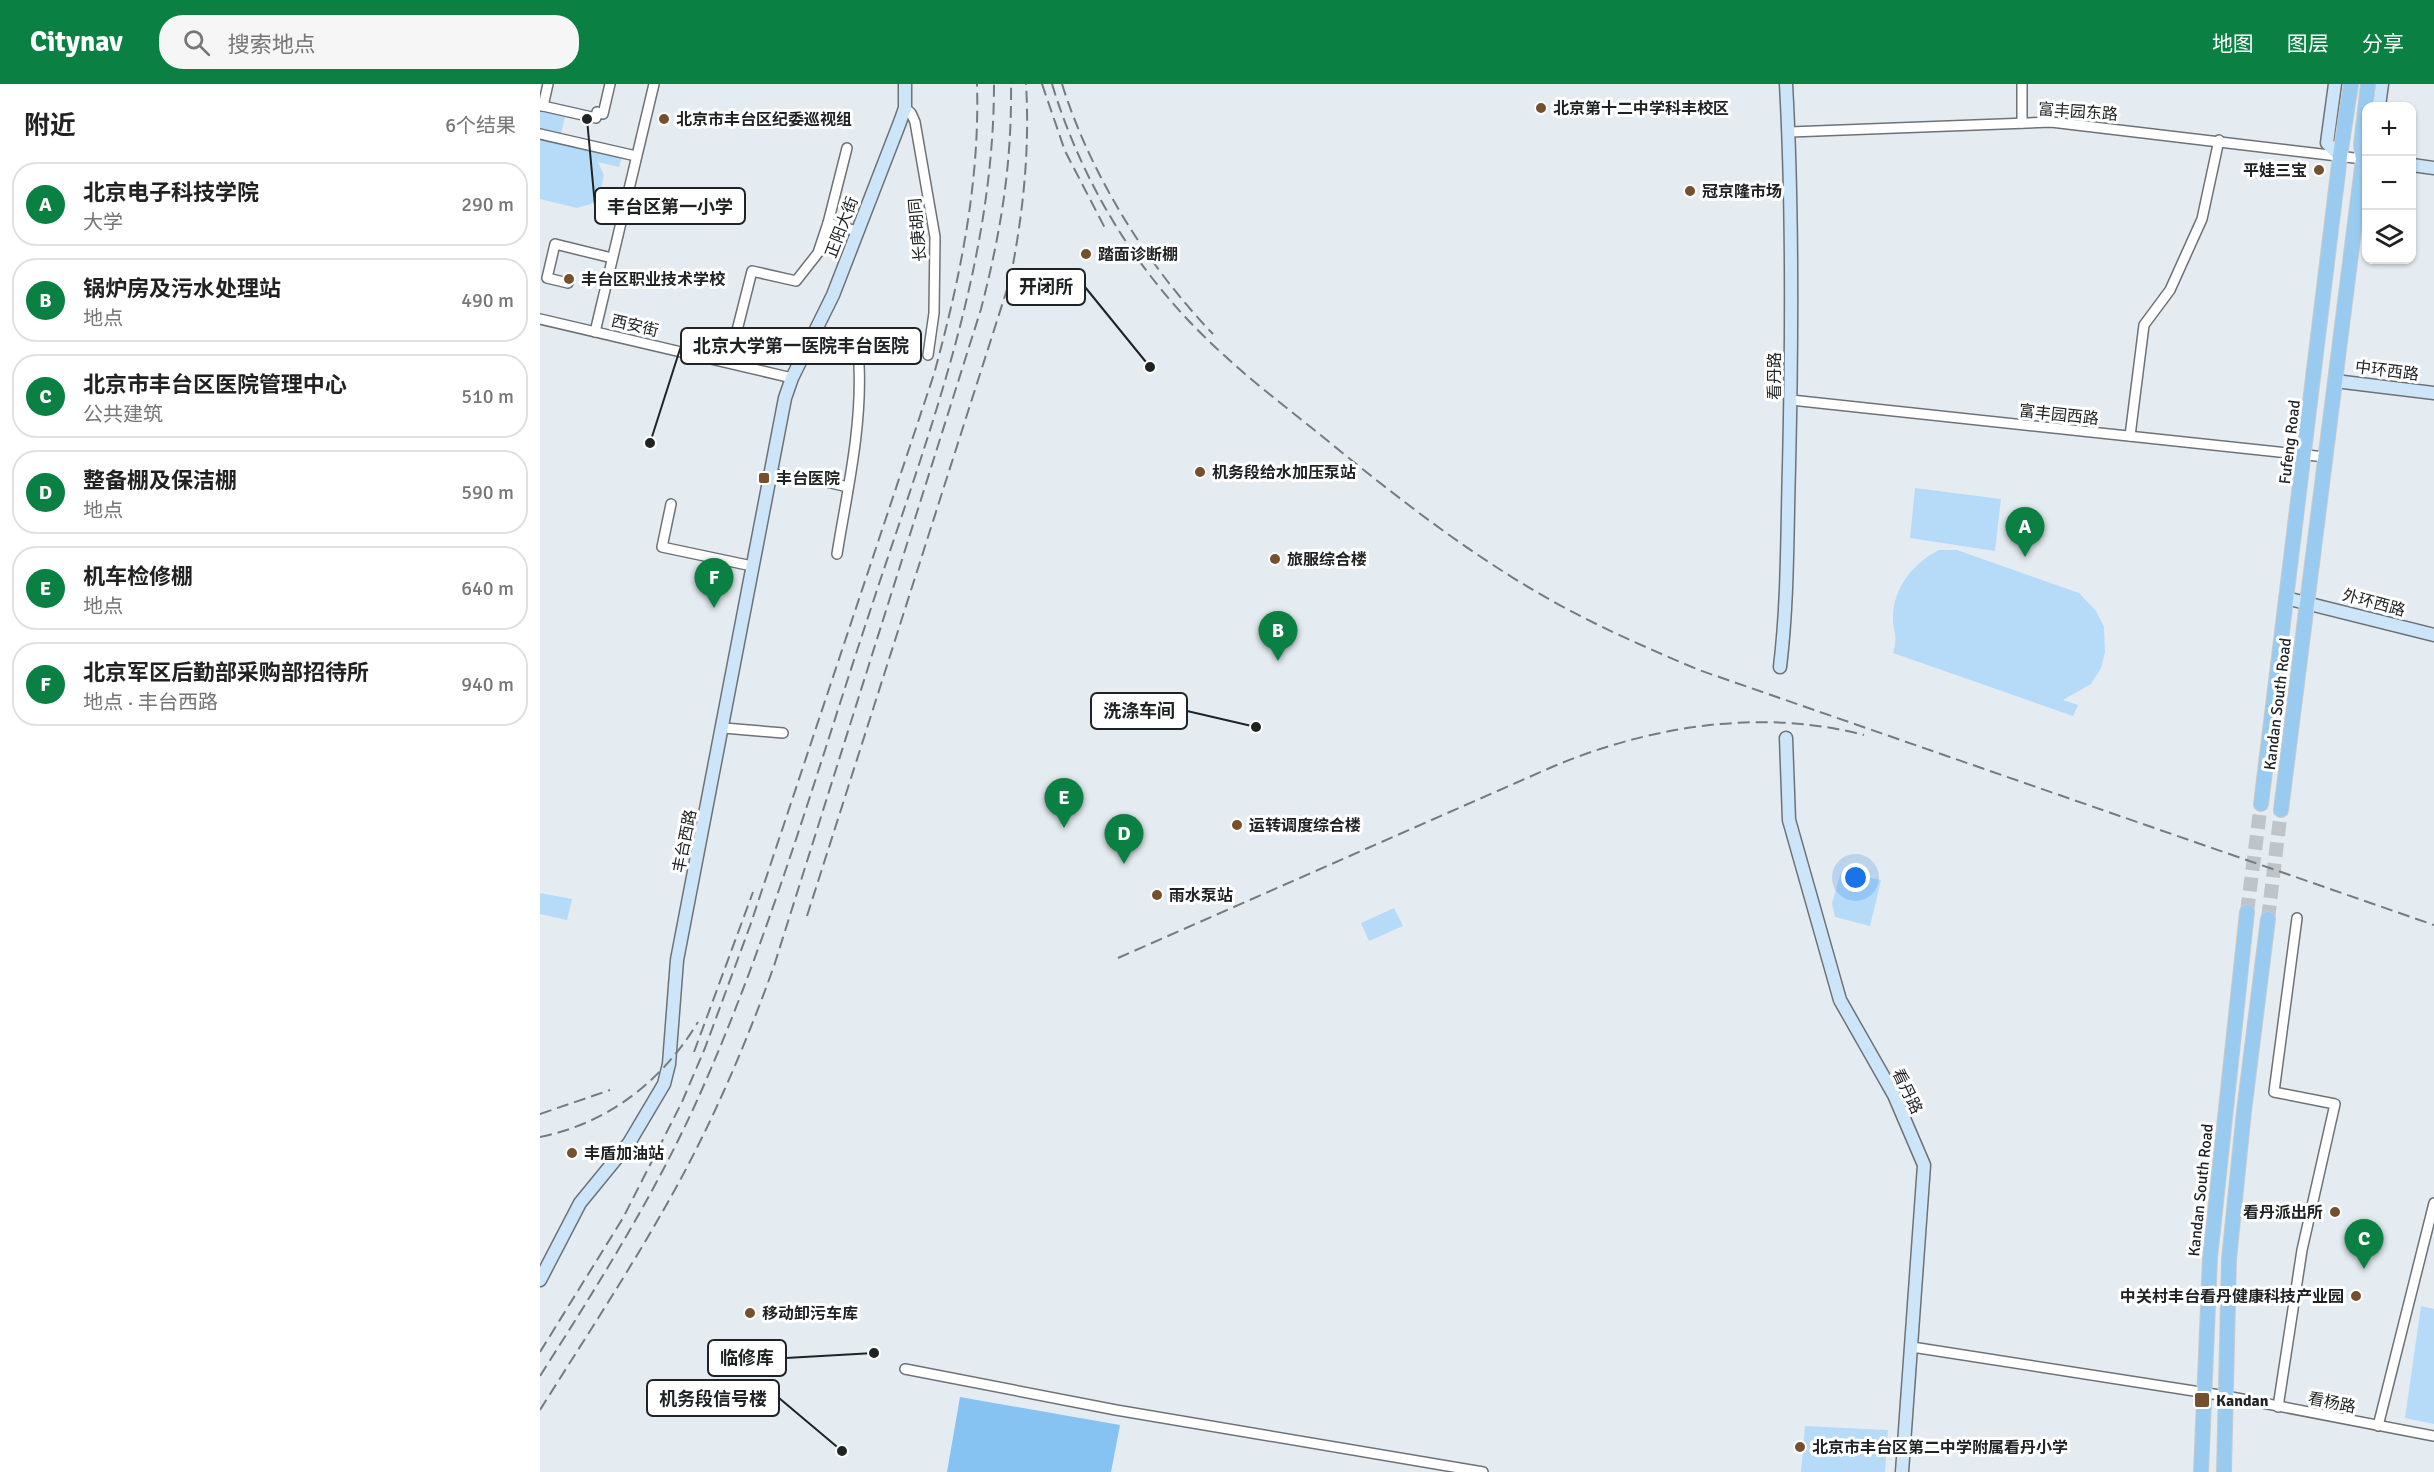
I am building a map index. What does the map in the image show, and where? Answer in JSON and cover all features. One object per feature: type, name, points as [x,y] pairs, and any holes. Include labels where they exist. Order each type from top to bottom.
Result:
[{"type":"main road","name":"Fufeng Road","points":[[2261,804],[2340,156],[2351,84]]},
{"type":"main road","points":[[2364,156],[2361,145],[2368,84]]},
{"type":"main road","points":[[2306,602],[2362,180]]},
{"type":"main road","name":"Kandan South Road","points":[[2281,810],[2306,602]]},
{"type":"main road","name":"Kandan South Road","points":[[2201,1472],[2210,1258],[2247,912]]},
{"type":"main road","points":[[2224,1472],[2229,1259],[2268,920]]},
{"type":"street","points":[[548,84],[541,106],[596,118],[597,112],[603,114],[610,84]]},
{"type":"street","points":[[595,332],[654,84]]},
{"type":"street","name":"正阳大街","points":[[792,378],[826,310],[905,108],[904,84]]},
{"type":"street","name":"看丹路","points":[[1780,667],[1785,628],[1791,400],[1790,132],[1786,84]]},
{"type":"street","points":[[2022,84],[2022,123]]},
{"type":"street","points":[[2335,84],[2327,143],[2340,156]]},
{"type":"street","points":[[2380,102],[2382,84]]},
{"type":"street","name":"长庚胡同","points":[[905,108],[911,113],[915,122],[935,237],[934,313],[927,355]]},
{"type":"street","name":"富丰园东路","points":[[1790,132],[2052,122],[2362,158]]},
{"type":"street","points":[[540,134],[636,156]]},
{"type":"street","points":[[2130,436],[2144,325],[2170,290],[2202,219],[2219,140]]},
{"type":"street","points":[[729,362],[752,271],[796,281],[818,253],[847,148]]},
{"type":"street","points":[[2416,166],[2434,168]]},
{"type":"street","points":[[828,223],[857,231]]},
{"type":"street","points":[[568,283],[547,278],[555,244],[612,258]]},
{"type":"street","name":"西安街","points":[[540,319],[792,378]]},
{"type":"street","points":[[837,554],[860,390],[859,365]]},
{"type":"street","name":"丰台西路","points":[[540,1280],[580,1203],[629,1143],[664,1084],[669,1064],[677,960],[724,728],[752,566],[785,398],[792,378]]},
{"type":"street","name":"中环西路","points":[[2335,381],[2434,393]]},
{"type":"street","name":"富丰园西路","points":[[1791,400],[2325,457]]},
{"type":"street","points":[[770,474],[848,487]]},
{"type":"street","points":[[671,504],[662,547],[752,566]]},
{"type":"street","name":"外环西路","points":[[2286,598],[2434,635]]},
{"type":"street","points":[[724,728],[783,734]]},
{"type":"street","name":"看丹路","points":[[1786,738],[1789,820],[1840,1000],[1894,1095],[1924,1165],[1902,1472]]},
{"type":"street","points":[[2278,1407],[2302,1250],[2335,1104],[2274,1092],[2297,918]]},
{"type":"street","points":[[2378,1426],[2434,1203]]},
{"type":"street","name":"看杨路","points":[[1912,1347],[2205,1395],[2226,1396],[2434,1436]]},
{"type":"street","points":[[905,1370],[1116,1410],[1483,1472]]},
{"type":"shaded area","points":[[540,111],[565,117],[561,134],[540,130]]},
{"type":"shaded area","points":[[540,137],[622,157],[619,167],[598,162],[604,175],[599,196],[591,204],[577,208],[540,199]]},
{"type":"shaded area","points":[[1915,488],[2001,499],[1995,551],[1910,538]]},
{"type":"shaded area","points":[[1939,550],[1957,550],[2079,593],[2096,611],[2104,627],[2105,652],[2101,668],[2091,684],[2063,700],[2078,705],[2073,716],[1893,653],[1894,605],[1901,585],[1921,562]]},
{"type":"shaded area","points":[[1841,872],[1881,880],[1870,926],[1835,917],[1832,903]]},
{"type":"shaded area","points":[[540,893],[572,899],[567,920],[540,914]]},
{"type":"shaded area","points":[[1394,908],[1403,926],[1369,941],[1361,923]]},
{"type":"shaded area","points":[[2421,1306],[2434,1309],[2434,1424],[2405,1418]]},
{"type":"shaded area","points":[[960,1397],[1120,1425],[1111,1472],[947,1472]]},
{"type":"shaded area","points":[[1805,1426],[1888,1430],[1885,1472],[1801,1472]]},
{"type":"tunnel","points":[[2247,912],[2261,804]]},
{"type":"tunnel","points":[[2268,919],[2281,810]]},
{"type":"railway","points":[[540,1352],[623,1218],[682,1102],[705,1048],[750,926],[934,374],[960,267],[972,194],[977,84]]},
{"type":"railway","points":[[540,1376],[622,1244],[678,1141],[721,1044],[769,919],[916,475],[954,347],[983,217],[991,151],[994,84]]},
{"type":"railway","points":[[540,1410],[611,1298],[692,1158],[730,1077],[774,966],[981,309],[1004,198],[1010,142],[1011,84]]},
{"type":"railway","points":[[807,916],[1010,280],[1019,231],[1024,182],[1027,133],[1026,84]]},
{"type":"railway","points":[[1042,84],[1065,151],[1106,230]]},
{"type":"railway","points":[[1052,84],[1065,123],[1099,197],[1143,266],[1195,328],[1249,377],[1381,484],[1471,551],[1534,591],[1599,626],[1699,670],[2434,925]]},
{"type":"railway","points":[[1062,84],[1089,152],[1124,218],[1166,279],[1213,334]]},
{"type":"railway","points":[[1118,958],[1552,767],[1627,741],[1666,732],[1746,722],[1825,727],[1864,735]]},
{"type":"railway","points":[[694,1052],[753,892]]},
{"type":"railway","points":[[540,1137],[589,1121],[611,1110],[631,1096],[668,1063],[698,1022]]},
{"type":"railway","points":[[540,1114],[610,1090]]},
{"type":"place","name":"北京第十二中学科丰校区","points":[[1541,108]]},
{"type":"place","name":"丰台区第一小学","points":[[587,119]]},
{"type":"place","name":"北京市丰台区纪委巡视组","points":[[664,119]]},
{"type":"place","name":"平娃三宝","points":[[2319,170]]},
{"type":"place","name":"冠京隆市场","points":[[1690,191]]},
{"type":"place","name":"踏面诊断棚","points":[[1086,254]]},
{"type":"place","name":"丰台区职业技术学校","points":[[569,279]]},
{"type":"place","name":"开闭所","points":[[1150,367]]},
{"type":"place","name":"北京大学第一医院丰台医院","points":[[650,443]]},
{"type":"place","name":"机务段给水加压泵站","points":[[1200,472]]},
{"type":"place","name":"丰台医院","points":[[764,478]]},
{"type":"place","name":"北京电子科技学院","points":[[2025,557]]},
{"type":"place","name":"旅服综合楼","points":[[1275,559]]},
{"type":"place","name":"北京军区后勤部采购部招待所","points":[[714,608]]},
{"type":"place","name":"锅炉房及污水处理站","points":[[1278,661]]},
{"type":"place","name":"洗涤车间","points":[[1256,727]]},
{"type":"place","name":"运转调度综合楼","points":[[1237,825]]},
{"type":"place","name":"机车检修棚","points":[[1064,828]]},
{"type":"place","name":"整备棚及保洁棚","points":[[1124,864]]},
{"type":"place","name":"雨水泵站","points":[[1157,895]]},
{"type":"place","name":"丰盾加油站","points":[[572,1153]]},
{"type":"place","name":"看丹派出所","points":[[2335,1212]]},
{"type":"place","name":"北京市丰台区医院管理中心","points":[[2364,1269]]},
{"type":"place","name":"中关村丰台看丹健康科技产业园","points":[[2356,1296]]},
{"type":"place","name":"移动卸污车库","points":[[750,1313]]},
{"type":"place","name":"临修库","points":[[874,1353]]},
{"type":"place","name":"Kandan","points":[[2202,1400]]},
{"type":"place","name":"北京市丰台区第二中学附属看丹小学","points":[[1800,1447]]},
{"type":"place","name":"机务段信号楼","points":[[842,1451]]}]
